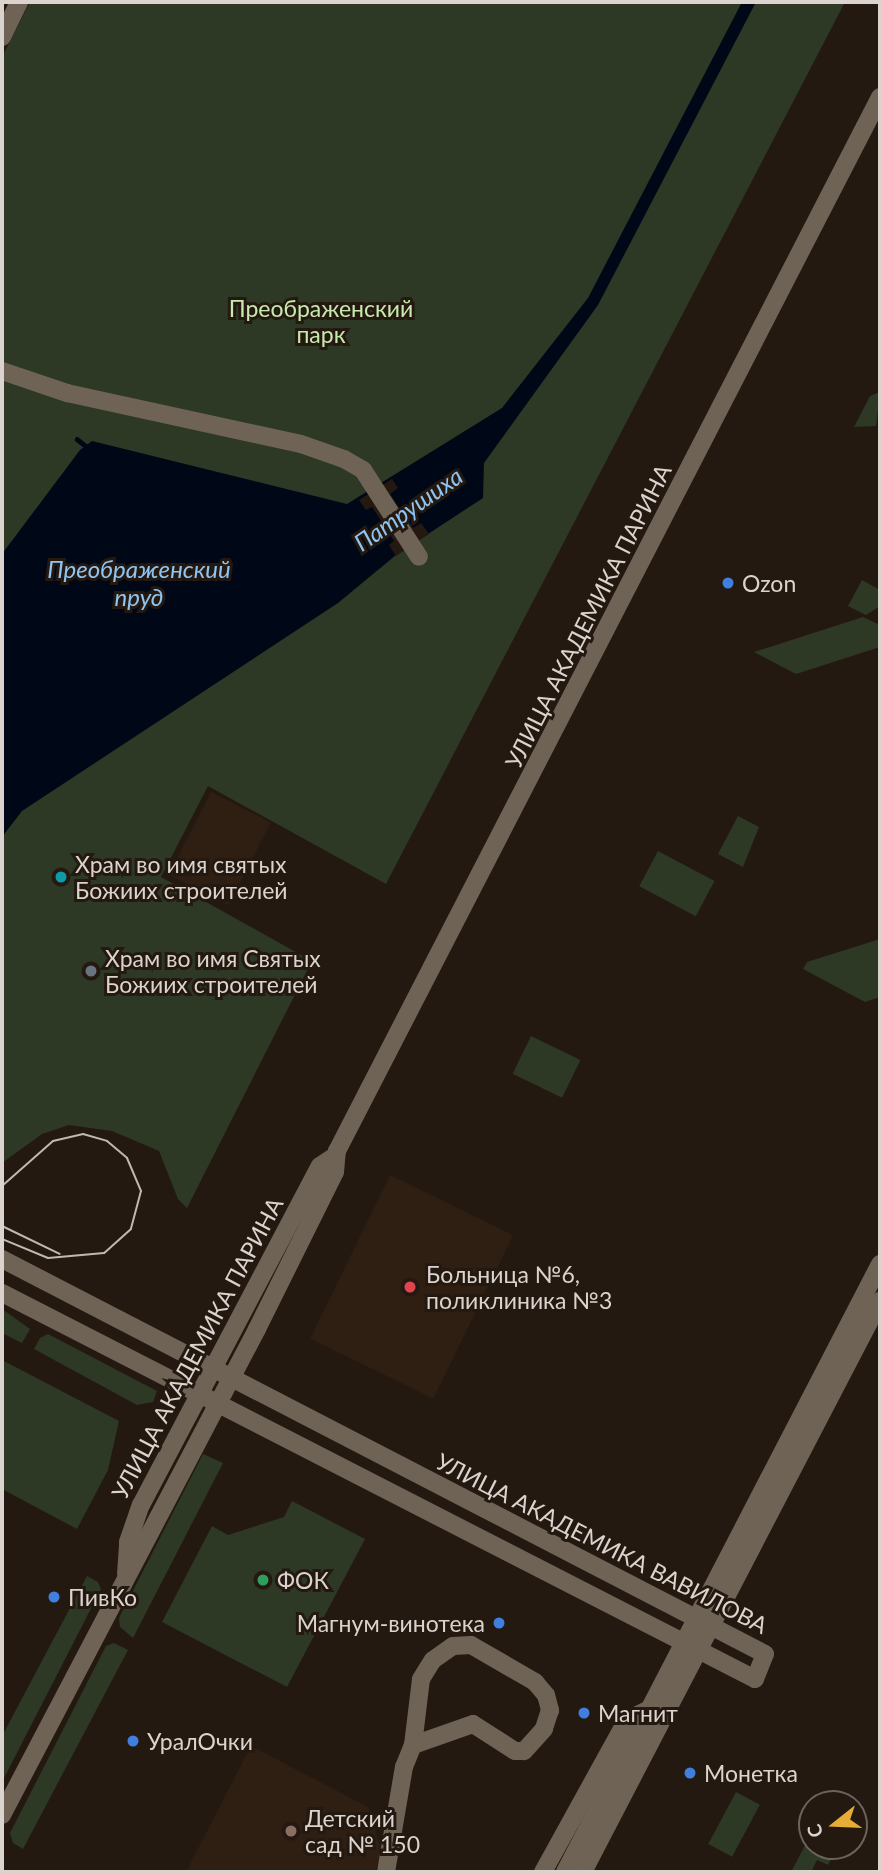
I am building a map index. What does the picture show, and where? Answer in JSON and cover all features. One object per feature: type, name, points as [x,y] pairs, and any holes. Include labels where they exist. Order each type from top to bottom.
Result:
[{"type":"street","points":[[3,30],[19,2]]},
{"type":"street","name":"УЛИЦА АКАДЕМИКА ПАРИНА","points":[[2,1815],[125,1574],[143,1552],[231,1380],[335,1172],[335,1156],[880,97]]},
{"type":"street","points":[[2,371],[67,393],[301,444],[344,459],[363,470],[419,557]]},
{"type":"street","name":"УЛИЦА АКАДЕМИКА ПАРИНА","points":[[125,1574],[128,1542],[141,1505],[320,1166],[335,1156]]},
{"type":"street","name":"УЛИЦА АКАДЕМИКА ВАВИЛОВА","points":[[2,1259],[231,1380],[765,1654],[755,1679],[217,1406],[2,1293]]},
{"type":"street","points":[[583,1872],[880,1264]]},
{"type":"street","points":[[704,1622],[880,1301]]},
{"type":"street","points":[[386,1872],[404,1767],[413,1745],[421,1679],[433,1660],[453,1646],[471,1646],[493,1654],[546,1695],[550,1710],[544,1729],[524,1751],[516,1751],[473,1724],[413,1745]]},
{"type":"street","points":[[565,1872],[650,1709],[692,1646]]},
{"type":"street","points":[[542,1872],[627,1720],[650,1709]]},
{"type":"shaded area","points":[[211,792],[271,822],[228,905],[169,875]]},
{"type":"shaded area","name":"Больница №6, поликлиника №3","points":[[390,1175],[513,1235],[433,1399],[310,1339]]},
{"type":"shaded area","name":"Детский сад № 150","points":[[251,1746],[368,1807],[383,1855],[374,1872],[186,1872]]},
{"type":"green space","name":"Преображенский парк","points":[[30,2],[845,2],[386,884],[208,786],[161,877],[312,961],[187,1208],[178,1199],[159,1151],[112,1131],[69,1125],[42,1134],[2,1163],[2,57]]},
{"type":"green space","points":[[880,392],[876,426],[854,427],[870,396]]},
{"type":"green space","points":[[862,580],[880,590],[880,606],[866,615],[848,606]]},
{"type":"green space","points":[[863,617],[880,625],[880,647],[796,674],[754,652]]},
{"type":"green space","points":[[738,816],[759,827],[743,867],[718,854]]},
{"type":"green space","points":[[658,851],[715,881],[696,916],[639,886]]},
{"type":"green space","points":[[880,939],[880,997],[865,1002],[803,969],[807,962]]},
{"type":"green space","points":[[531,1036],[580,1060],[562,1098],[513,1074]]},
{"type":"green space","points":[[2,1309],[30,1329],[22,1343],[2,1333]]},
{"type":"green space","points":[[48,1334],[157,1391],[153,1402],[137,1405],[34,1349],[40,1338]]},
{"type":"green space","points":[[2,1360],[119,1421],[108,1470],[77,1529],[2,1489]]},
{"type":"green space","points":[[203,1454],[223,1463],[133,1638],[120,1627],[119,1618]]},
{"type":"green space","name":"ФОК","points":[[292,1501],[365,1539],[287,1687],[162,1622],[212,1526],[228,1535],[284,1517]]},
{"type":"green space","points":[[87,1576],[98,1582],[101,1589],[2,1782],[2,1736]]},
{"type":"green space","points":[[114,1643],[128,1650],[23,1849],[13,1843],[10,1833],[106,1646]]},
{"type":"green space","points":[[736,1792],[760,1805],[732,1857],[708,1844]]},
{"type":"green space","points":[[798,1859],[817,1860],[811,1872],[791,1872]]},
{"type":"green space","points":[[817,1860],[831,1860],[828,1865]]},
{"type":"water","name":"Преображенский пруд","points":[[742,2],[756,2],[598,305],[484,463],[483,498],[396,555],[338,603],[22,811],[2,837],[2,554],[80,450],[92,441],[347,504],[502,408],[588,298]]},
{"type":"pier","points":[[392,479],[398,488],[390,494],[413,528],[421,523],[429,534],[396,556],[389,545],[394,541],[372,507],[366,510],[359,500]]},
{"type":"waterway","points":[[77,439],[90,449]]},
{"type":"tram line","points":[[2,1186],[53,1141],[83,1134],[107,1141],[127,1158],[141,1191],[131,1229],[104,1253],[48,1258],[2,1239]]},
{"type":"tram line","points":[[2,1226],[60,1254]]},
{"type":"place","name":"Ozon","points":[[728,583]]},
{"type":"place","name":"Храм во имя святых Божиих строителей","points":[[61,877]]},
{"type":"place","name":"Храм во имя Святых Божиих строителей","points":[[91,971]]},
{"type":"place","name":"Больница №6, поликлиника №3","points":[[410,1287]]},
{"type":"place","name":"ФОК","points":[[263,1580]]},
{"type":"place","name":"ПивКо","points":[[54,1597]]},
{"type":"place","name":"Магнум-винотека","points":[[499,1623]]},
{"type":"place","name":"Магнит","points":[[584,1713]]},
{"type":"place","name":"УралОчки","points":[[133,1741]]},
{"type":"place","name":"Монетка","points":[[690,1773]]},
{"type":"place","name":"Детский сад № 150","points":[[291,1831]]},
{"type":"water label","name":"Патрушиха","points":[[408,509]]}]
